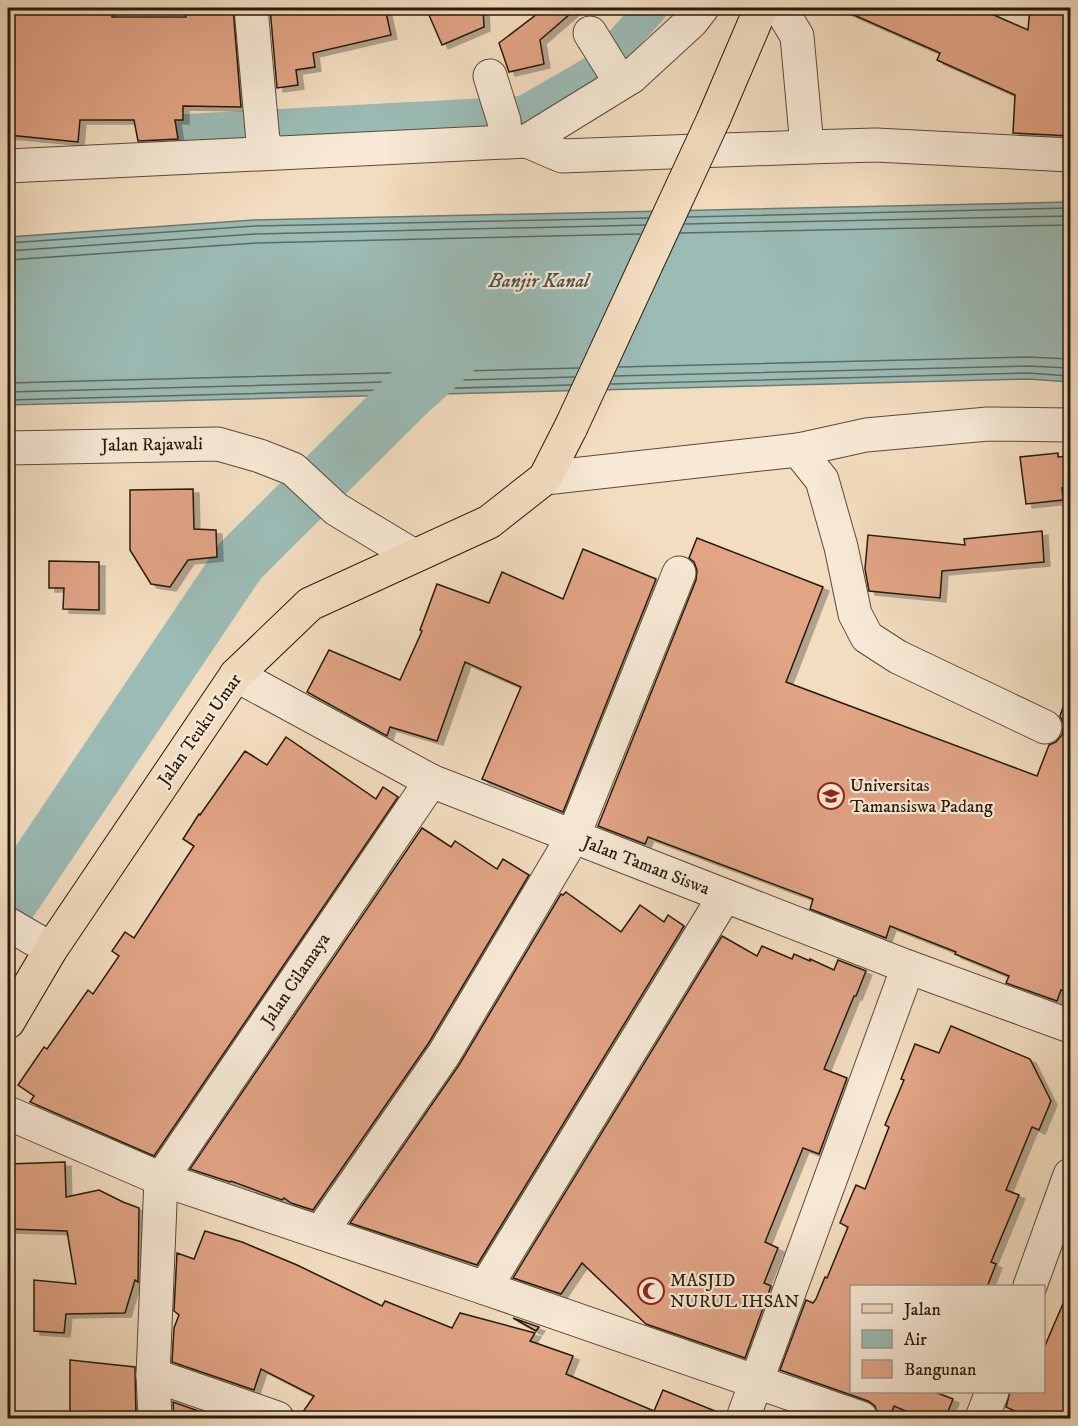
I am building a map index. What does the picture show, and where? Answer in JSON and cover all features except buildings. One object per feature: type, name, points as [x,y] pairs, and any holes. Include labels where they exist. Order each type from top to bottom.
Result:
[{"type":"main road","name":"Jalan Teuku Umar","points":[[8,1022],[29,936],[237,675],[310,604],[489,522],[545,478],[572,427],[714,118],[761,8]]},
{"type":"street","points":[[251,8],[258,100],[267,147]]},
{"type":"street","points":[[8,166],[267,147],[512,135],[624,76],[692,21],[702,8]]},
{"type":"street","points":[[780,8],[797,36],[807,147]]},
{"type":"street","points":[[594,39],[624,76]]},
{"type":"street","points":[[491,81],[512,135],[562,156],[876,145],[1071,155]]},
{"type":"street","points":[[545,478],[798,450],[866,435],[988,424],[1071,425]]},
{"type":"street","name":"Jalan Rajawali","points":[[8,447],[218,444],[260,456],[293,469],[336,510],[414,556]]},
{"type":"street","points":[[798,450],[822,480],[841,547],[855,614],[867,637],[898,657],[1045,727]]},
{"type":"street","points":[[321,1232],[444,1054],[573,837],[679,573]]},
{"type":"street","name":"Jalan Taman Siswa","points":[[237,675],[431,781],[724,897],[1071,1026]]},
{"type":"street","name":"Jalan Cilamaya","points":[[161,1179],[431,781]]},
{"type":"street","points":[[485,1288],[724,897]]},
{"type":"street","points":[[743,1419],[908,967]]},
{"type":"street","points":[[8,1113],[161,1179],[485,1288],[861,1419]]},
{"type":"street","points":[[1031,1285],[1071,1175]]},
{"type":"street","points":[[155,1419],[153,1375],[161,1179]]},
{"type":"street","points":[[153,1375],[277,1419]]},
{"type":"street","points":[[982,1419],[992,1393]]},
{"type":"water","name":"Banjir Kanal","points":[[1070,202],[1070,382],[1028,379],[8,405],[8,237],[254,220]]},
{"type":"waterway","points":[[186,130],[523,112],[596,70],[652,8]]},
{"type":"waterway","points":[[8,906],[240,561],[407,395],[463,344]]},
{"type":"place","name":"Universitas Tamansiswa Padang","points":[[831,796]]},
{"type":"place","name":"MASJID NURUL IHSAN","points":[[651,1291]]}]
